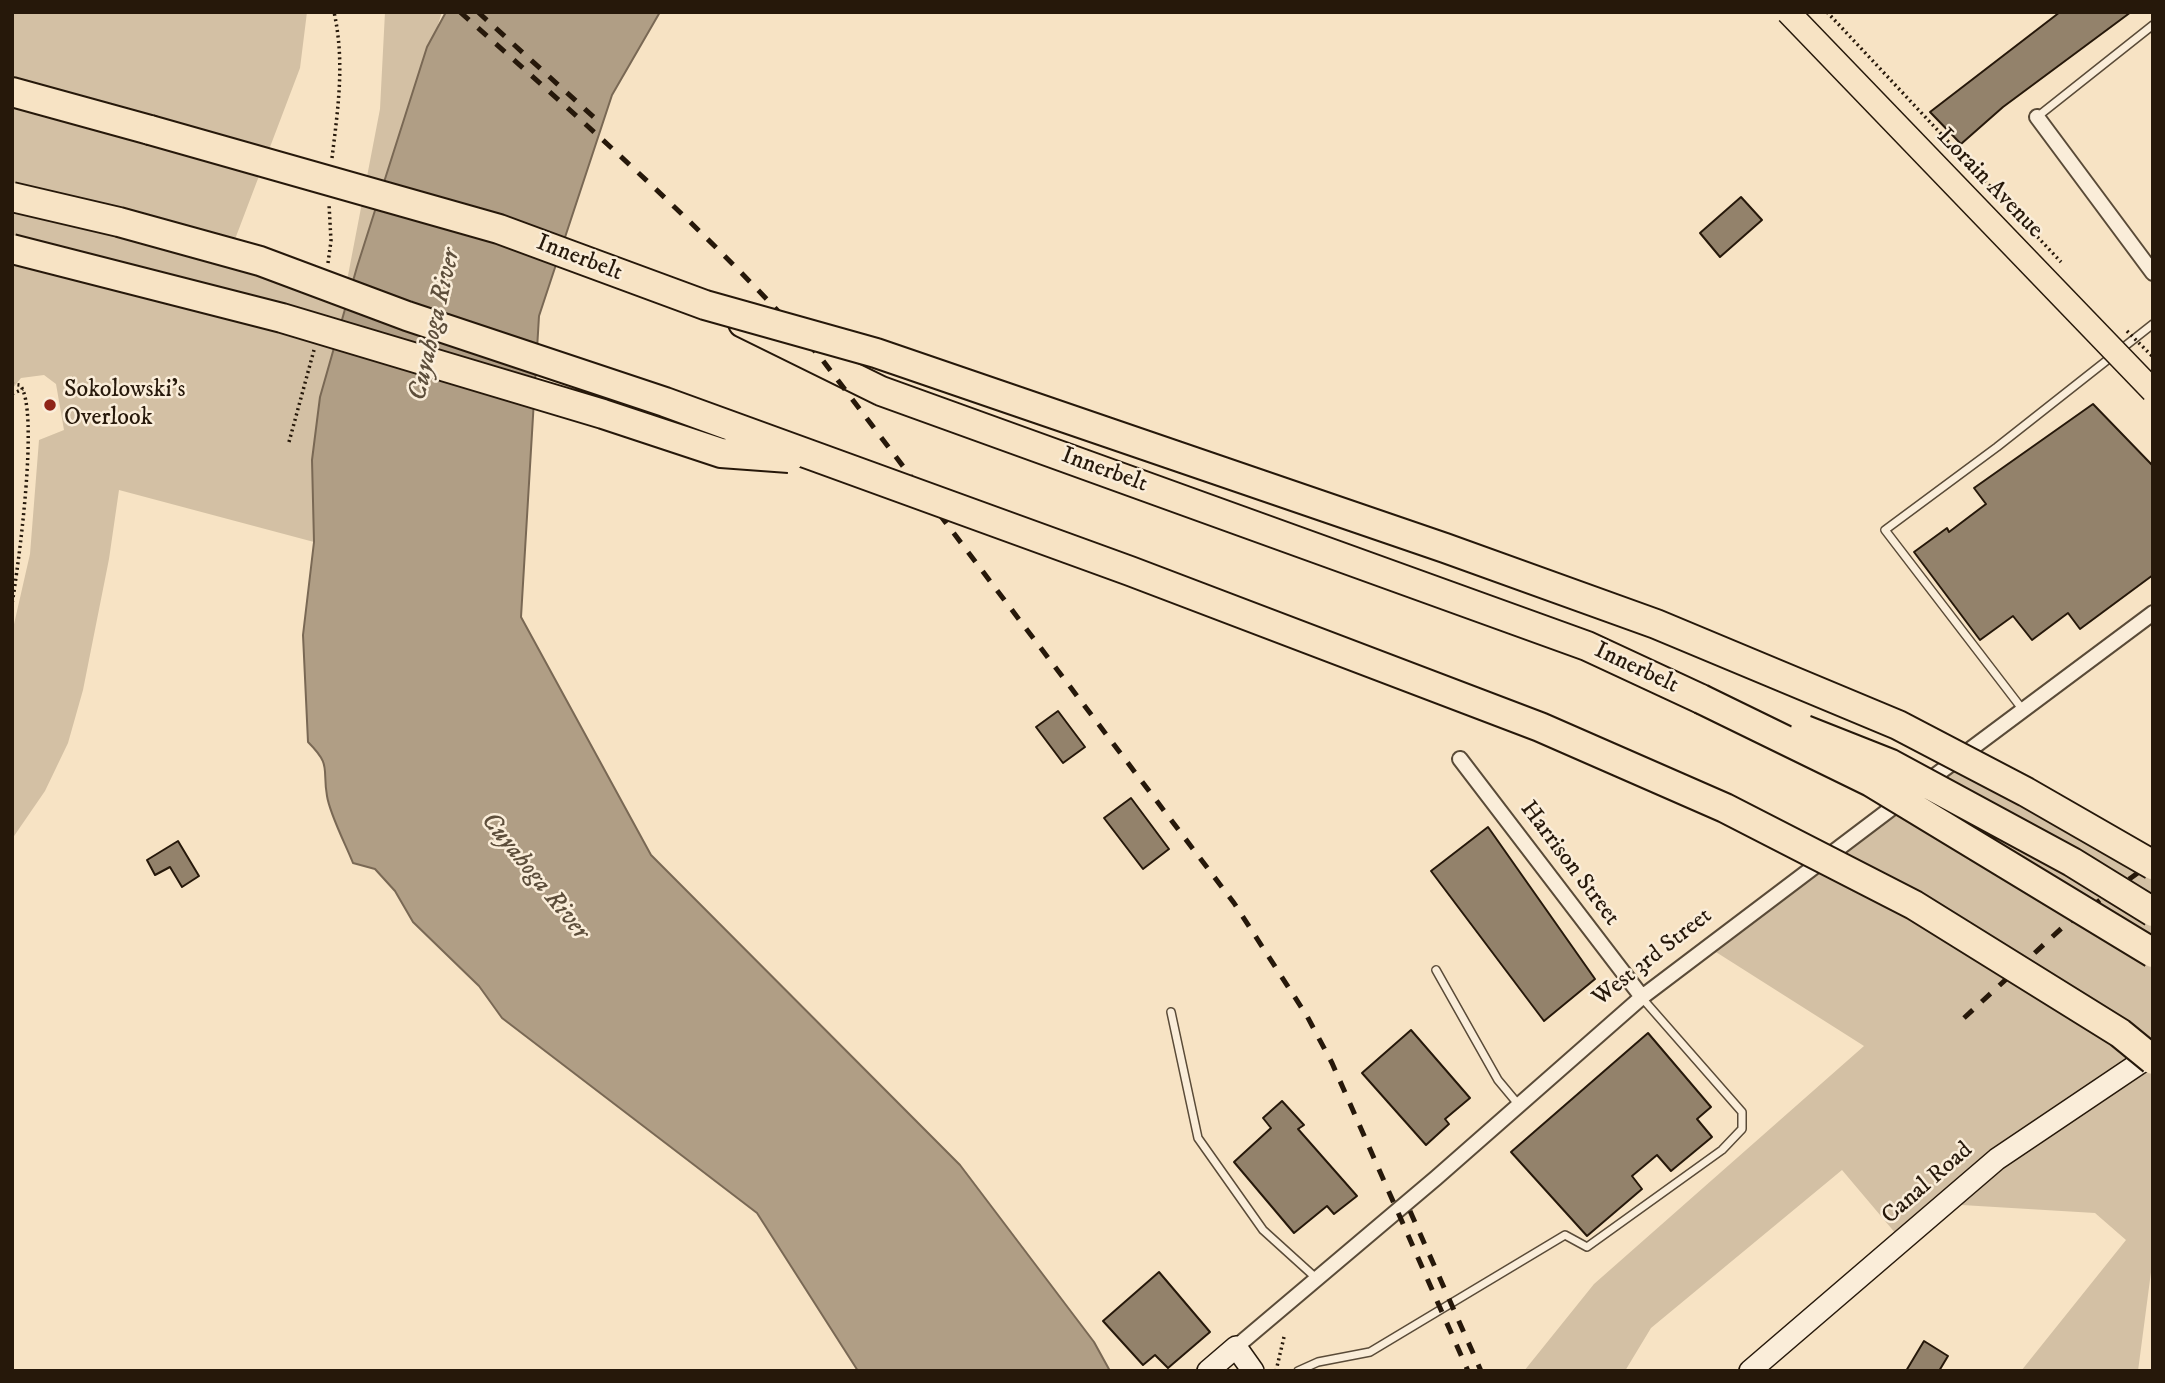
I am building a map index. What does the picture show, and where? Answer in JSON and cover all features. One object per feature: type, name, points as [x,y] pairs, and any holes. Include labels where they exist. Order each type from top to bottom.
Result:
[{"type":"highway","name":"Innerbelt","points":[[12,92],[499,229],[705,305],[881,391],[1574,641],[1871,782],[2153,953]]},
{"type":"highway","points":[[12,197],[119,222],[260,261],[407,316],[516,350],[665,402],[1130,571],[1540,727],[1725,808],[1914,905],[2153,1053]]},
{"type":"highway","points":[[12,249],[282,318],[603,414],[721,453],[819,459]]},
{"type":"highway","points":[[705,305],[876,353],[1445,548],[1656,624],[1898,725],[2026,792],[2153,865]]},
{"type":"highway","points":[[1701,699],[1792,725],[1891,764],[2072,862],[2153,912]]},
{"type":"highway","points":[[2120,1033],[2153,1060]]},
{"type":"main road","name":"Lorain Avenue","points":[[1788,12],[2153,391]]},
{"type":"street","points":[[2037,117],[2153,273]]},
{"type":"street","name":"West 3rd Street","points":[[1208,1371],[1436,1178],[1642,997],[2153,613]]},
{"type":"street","name":"Harrison Street","points":[[1460,759],[1642,997]]},
{"type":"street","name":"Canal Road","points":[[1750,1371],[1997,1159],[2153,1053]]},
{"type":"street","points":[[1236,1347],[1253,1371]]},
{"type":"lane","points":[[2037,117],[2153,25]]},
{"type":"lane","points":[[2023,710],[1885,530],[1997,447],[2153,324]]},
{"type":"lane","points":[[1436,970],[1498,1080],[1518,1104]]},
{"type":"lane","points":[[1298,1371],[1318,1362],[1370,1352],[1565,1235],[1587,1247],[1723,1150],[1742,1129],[1742,1111],[1642,997]]},
{"type":"lane","points":[[1171,1012],[1198,1138],[1263,1230],[1316,1278]]},
{"type":"path","points":[[331,169],[341,80],[340,38],[334,12]]},
{"type":"path","points":[[1827,12],[2064,266]]},
{"type":"path","points":[[328,196],[331,241],[328,266]]},
{"type":"path","points":[[2119,323],[2153,357]]},
{"type":"path","points":[[289,442],[316,340]]},
{"type":"path","points":[[12,384],[20,385],[24,389],[27,405],[25,496],[12,604]]},
{"type":"path","points":[[12,394],[24,389]]},
{"type":"path","points":[[1276,1371],[1284,1337]]},
{"type":"shaded area","points":[[12,12],[307,12],[300,68],[229,255],[345,291],[380,109],[385,12],[442,12],[320,397],[313,453],[314,542],[119,490],[109,559],[83,690],[68,743],[45,791],[12,839],[12,633],[30,554],[39,440],[64,430],[56,384],[44,375],[21,378],[12,389]]},
{"type":"shaded area","points":[[1958,759],[2153,862],[2153,1257],[2138,1371],[2021,1371],[2126,1240],[2095,1213],[1945,1204],[1902,1241],[1842,1170],[1651,1328],[1625,1371],[1524,1371],[1594,1284],[1864,1046],[1708,947]]},
{"type":"water","name":"Cuyahoga River","points":[[446,12],[660,12],[612,95],[539,316],[521,617],[651,855],[960,1165],[1094,1342],[1110,1371],[858,1371],[757,1213],[502,1018],[479,986],[413,922],[395,891],[375,869],[353,863],[329,804],[323,762],[308,742],[303,635],[314,542],[312,460],[320,397],[357,267],[427,47]]},
{"type":"building","points":[[2060,12],[2131,12],[2003,107],[1961,144],[1930,112]]},
{"type":"building","points":[[1741,197],[1762,220],[1720,257],[1700,233]]},
{"type":"building","points":[[2093,404],[2153,466],[2153,575],[2080,629],[2068,613],[2032,640],[2013,616],[1980,640],[1914,552],[1947,528],[1949,532],[1986,504],[1974,488]]},
{"type":"building","points":[[1058,711],[1085,747],[1063,763],[1036,727]]},
{"type":"building","points":[[1131,798],[1169,849],[1143,869],[1104,818]]},
{"type":"building","points":[[1488,827],[1595,979],[1544,1021],[1431,871]]},
{"type":"building","points":[[178,841],[199,876],[182,887],[170,867],[155,875],[147,860]]},
{"type":"building","points":[[1411,1030],[1470,1098],[1445,1119],[1449,1124],[1426,1145],[1362,1073]]},
{"type":"building","points":[[1648,1033],[1711,1107],[1697,1119],[1712,1137],[1671,1171],[1657,1155],[1632,1176],[1642,1189],[1587,1236],[1511,1152]]},
{"type":"building","points":[[1282,1101],[1304,1125],[1298,1129],[1357,1196],[1334,1214],[1327,1206],[1294,1233],[1234,1162],[1271,1128],[1263,1118]]},
{"type":"building","points":[[1159,1272],[1210,1332],[1168,1368],[1155,1355],[1143,1365],[1103,1321]]},
{"type":"building","points":[[1924,1341],[1948,1356],[1939,1371],[1906,1371]]},
{"type":"railway","points":[[460,12],[600,137],[691,223],[821,358],[1234,903],[1307,1016],[1332,1063],[1468,1371]]},
{"type":"railway","points":[[478,12],[597,120]]},
{"type":"railway","points":[[1964,1018],[2064,926],[2153,862]]},
{"type":"railway","points":[[1410,1211],[1481,1371]]},
{"type":"place","name":"Sokolowski's Overlook","points":[[50,405]]}]
